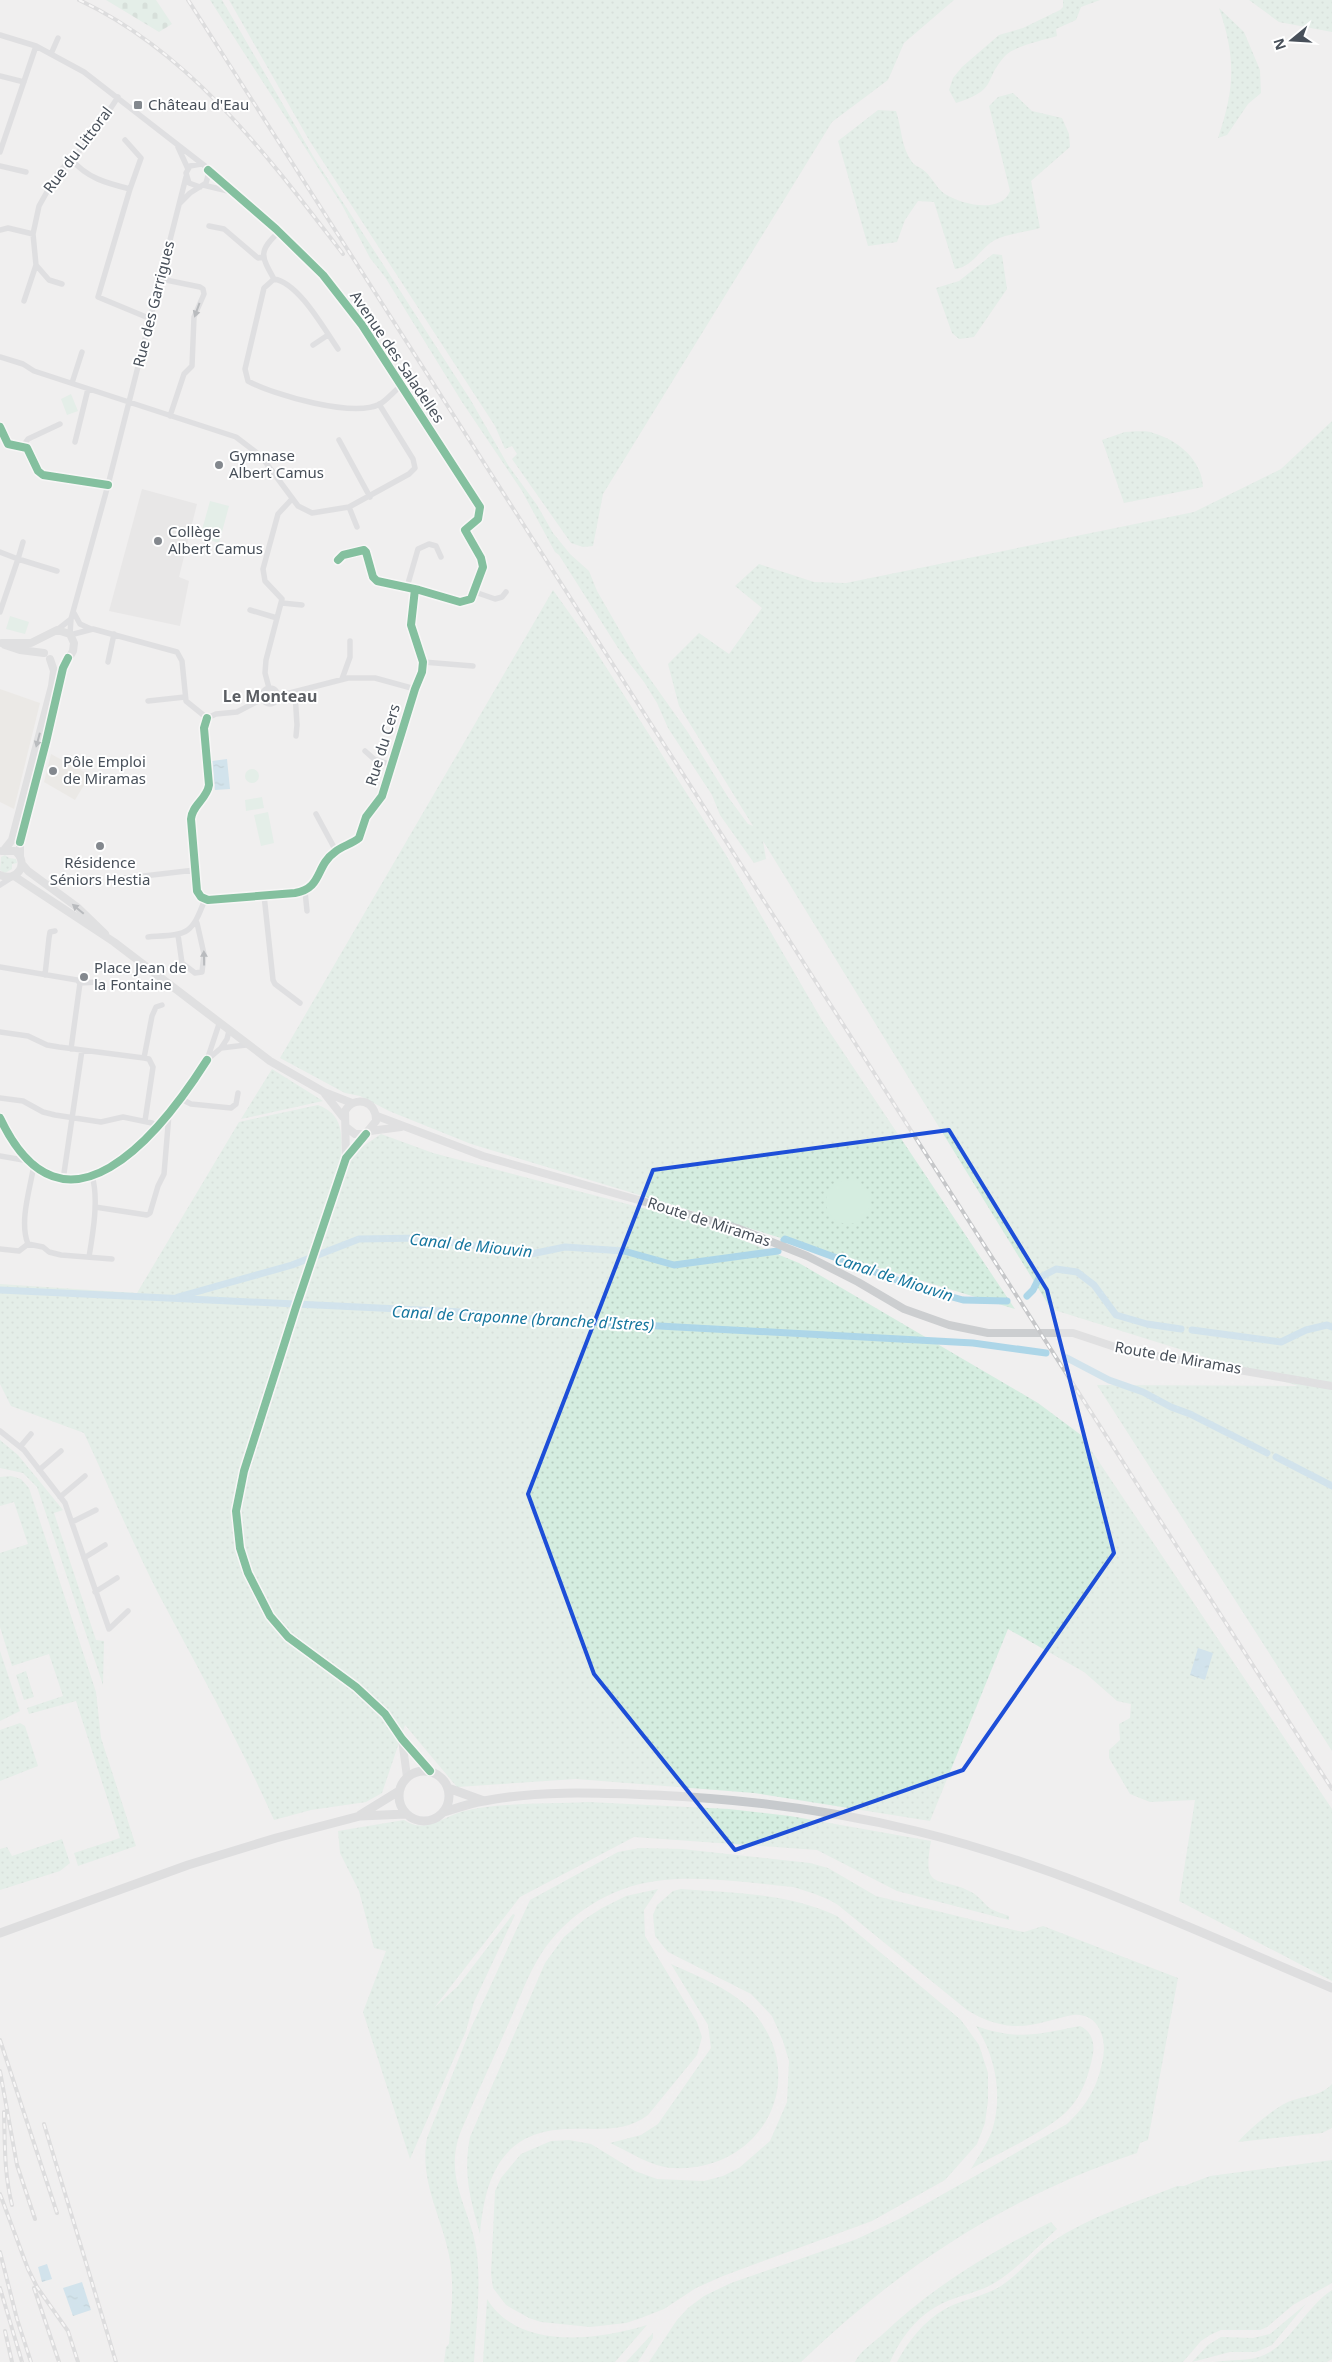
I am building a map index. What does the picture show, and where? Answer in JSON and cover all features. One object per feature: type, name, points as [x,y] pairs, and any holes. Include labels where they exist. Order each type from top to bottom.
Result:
[{"type":"main road","points":[[1,643],[31,643],[57,630],[70,635],[74,645],[73,651],[63,668],[20,842],[20,871],[12,877]]},
{"type":"main road","points":[[2,851],[12,840],[52,686],[54,671],[43,644],[46,636]]},
{"type":"main road","points":[[1,643],[20,650],[47,656],[57,662],[68,658]]},
{"type":"main road","points":[[2,851],[15,851],[28,871],[77,907],[114,942],[246,1045],[271,1062],[324,1092],[352,1103]]},
{"type":"main road","points":[[0,875],[12,877],[114,942]]},
{"type":"main road","points":[[324,1092],[343,1117],[346,1127],[346,1158],[296,1305],[244,1471],[236,1511],[240,1548],[259,1597],[288,1637],[356,1687],[386,1714],[402,1739],[430,1771],[444,1780],[448,1788],[448,1804],[444,1812]]},
{"type":"main road","points":[[343,1117],[344,1111],[357,1101],[368,1103],[375,1110],[377,1116],[375,1126],[346,1158]]},
{"type":"main road","name":"Route de Miramas","points":[[377,1116],[483,1156],[737,1228],[807,1256],[858,1282],[904,1309],[949,1325],[988,1332],[1073,1333],[1127,1351],[1332,1386]]},
{"type":"main road","points":[[346,1127],[355,1134],[368,1132]]},
{"type":"main road","name":"Route de Miramas","points":[[368,1132],[403,1127]]},
{"type":"main road","points":[[402,1739],[407,1777]]},
{"type":"main road","points":[[360,1816],[399,1791],[407,1777],[422,1770],[430,1771]]},
{"type":"main road","points":[[448,1788],[484,1801]]},
{"type":"main road","points":[[399,1791],[401,1807],[406,1814],[413,1819],[430,1821],[444,1812],[484,1801],[567,1794],[630,1794],[730,1800],[799,1808],[901,1828],[981,1849],[1060,1876],[1332,1988]]},
{"type":"main road","points":[[0,1932],[188,1865],[245,1847],[360,1816],[406,1814]]},
{"type":"street","points":[[0,35],[36,46],[84,72],[208,170],[208,180],[179,204]]},
{"type":"street","points":[[51,54],[58,38]]},
{"type":"street","points":[[0,152],[36,46]]},
{"type":"street","points":[[0,76],[24,82]]},
{"type":"street","name":"Rue du Littoral","points":[[24,301],[36,265],[33,234],[39,206],[49,186],[89,141],[118,97]]},
{"type":"street","points":[[125,140],[141,158],[98,297],[151,319]]},
{"type":"street","points":[[177,145],[188,169]]},
{"type":"street","points":[[71,159],[88,175],[98,180],[130,189]]},
{"type":"street","points":[[201,164],[194,164],[188,169],[186,177],[189,184],[202,186]]},
{"type":"street","points":[[0,166],[26,172]]},
{"type":"street","name":"Avenue des Saladelles","points":[[208,170],[279,232],[323,275],[362,324],[479,504],[481,511],[478,519],[466,530],[483,562],[482,572],[475,592]]},
{"type":"street","name":"Rue des Garrigues","points":[[73,616],[151,319],[186,177]]},
{"type":"street","name":"Avenue des Saladelles","points":[[202,186],[230,191]]},
{"type":"street","points":[[209,226],[224,229],[258,258],[262,257]]},
{"type":"street","points":[[0,230],[8,228],[33,234]]},
{"type":"street","points":[[274,279],[262,257],[263,249],[279,232]]},
{"type":"street","points":[[36,265],[49,280],[62,284]]},
{"type":"street","points":[[161,279],[200,287],[204,294],[194,317],[192,366],[184,374],[170,416]]},
{"type":"street","points":[[338,349],[316,317],[290,286],[282,280],[274,279],[264,288],[244,369],[248,381],[333,408],[366,407],[379,404],[401,386]]},
{"type":"street","points":[[313,346],[328,335]]},
{"type":"street","points":[[72,383],[82,352]]},
{"type":"street","points":[[0,356],[23,364],[34,371],[236,437],[251,447],[274,470],[292,500],[298,506],[312,513],[349,507],[370,497],[415,468],[413,459],[379,404]]},
{"type":"street","points":[[74,442],[88,389]]},
{"type":"street","points":[[23,446],[28,439],[60,424]]},
{"type":"street","points":[[0,427],[8,444],[23,446],[30,451],[38,471],[44,475],[108,485]]},
{"type":"street","points":[[339,440],[370,497]]},
{"type":"street","points":[[269,688],[266,660],[282,603],[280,596],[265,580],[263,569],[278,514],[292,500]]},
{"type":"street","points":[[349,507],[357,527]]},
{"type":"street","points":[[0,612],[23,542]]},
{"type":"street","points":[[406,587],[418,549],[429,544],[436,546],[441,557]]},
{"type":"street","points":[[338,560],[343,555],[364,550],[375,579],[460,602],[471,599],[475,592],[495,599],[502,597],[506,592]]},
{"type":"street","points":[[0,552],[57,571]]},
{"type":"street","points":[[415,589],[410,625],[423,662],[473,666]]},
{"type":"street","points":[[282,603],[302,605]]},
{"type":"street","points":[[250,610],[277,618]]},
{"type":"street","points":[[73,616],[70,635],[93,629]]},
{"type":"street","points":[[73,616],[80,624],[93,629],[177,652],[182,661],[185,697],[190,704],[207,718]]},
{"type":"street","points":[[57,630],[73,616]]},
{"type":"street","points":[[74,645],[82,632]]},
{"type":"street","points":[[108,662],[114,634]]},
{"type":"street","points":[[342,679],[350,657],[350,641]]},
{"type":"street","name":"Rue du Cers","points":[[336,851],[359,838],[366,817],[382,796],[422,672],[423,662]]},
{"type":"street","points":[[278,696],[294,694],[342,679],[375,678],[415,689]]},
{"type":"street","points":[[269,688],[276,690],[278,696],[276,702],[266,703],[262,699],[263,692],[269,688]]},
{"type":"street","points":[[294,694],[298,725],[296,736]]},
{"type":"street","points":[[148,702],[185,697]]},
{"type":"street","points":[[262,699],[237,712],[216,714],[207,718],[204,728],[209,783],[208,792],[192,813],[197,891],[201,897],[206,899],[305,891],[314,885],[323,864],[336,851],[316,814]]},
{"type":"street","points":[[365,751],[374,759],[392,765]]},
{"type":"street","points":[[118,879],[195,870]]},
{"type":"street","points":[[0,885],[12,877]]},
{"type":"street","points":[[305,891],[307,911]]},
{"type":"street","points":[[264,895],[273,980],[275,984],[300,1003]]},
{"type":"street","points":[[178,935],[182,963],[195,973],[202,972],[204,954],[197,923],[206,899]]},
{"type":"street","points":[[148,938],[178,935],[197,923]]},
{"type":"street","points":[[45,975],[50,932],[55,931]]},
{"type":"street","points":[[0,967],[80,983],[98,982]]},
{"type":"street","points":[[70,1049],[80,983]]},
{"type":"street","points":[[144,1058],[152,1016],[156,1007],[162,1005]]},
{"type":"street","points":[[0,1118],[6,1131],[29,1160],[52,1177],[63,1180],[105,1172],[127,1156],[157,1127],[181,1099],[207,1060],[219,1024]]},
{"type":"street","points":[[207,1060],[221,1048],[227,1039],[229,1031]]},
{"type":"street","points":[[0,1032],[28,1036],[47,1045],[149,1059],[152,1067],[145,1121]]},
{"type":"street","points":[[221,1048],[246,1045]]},
{"type":"street","points":[[63,1180],[82,1050]]},
{"type":"street","points":[[181,1099],[191,1104],[231,1108],[236,1104],[238,1093]]},
{"type":"street","points":[[0,1098],[23,1101],[43,1112],[73,1118],[101,1122],[122,1117],[145,1121],[157,1127]]},
{"type":"street","points":[[95,1207],[147,1215],[150,1213],[158,1186],[164,1174],[169,1114]]},
{"type":"street","points":[[0,1156],[29,1160]]},
{"type":"street","points":[[28,1244],[25,1236],[25,1225],[34,1165]]},
{"type":"street","points":[[89,1256],[96,1188],[92,1176]]},
{"type":"street","points":[[0,1250],[19,1251],[28,1244],[43,1247],[49,1252],[61,1255],[112,1259]]},
{"type":"street","points":[[0,1431],[20,1447],[65,1503],[109,1629],[128,1611]]},
{"type":"street","points":[[20,1447],[30,1434]]},
{"type":"street","points":[[39,1470],[61,1451]]},
{"type":"street","points":[[60,1497],[85,1476]]},
{"type":"street","points":[[72,1522],[96,1510]]},
{"type":"street","points":[[84,1558],[105,1545]]},
{"type":"street","points":[[95,1592],[117,1578]]},
{"type":"highlighted area","points":[[949,1130],[1047,1290],[1114,1553],[963,1770],[735,1850],[594,1674],[528,1494],[653,1170]]},
{"type":"shaded area","name":"Collège Albert Camus","points":[[142,489],[197,504],[179,577],[189,581],[180,626],[109,611]]},
{"type":"shaded area","points":[[0,689],[40,703],[14,809],[0,802]]},
{"type":"shaded area","points":[[51,754],[90,775],[75,800],[44,782]]},
{"type":"green space","points":[[106,0],[156,0],[172,24],[159,32]]},
{"type":"green space","points":[[210,0],[222,0],[313,156],[470,399],[508,465],[537,505],[553,533],[570,554],[589,571],[597,591],[638,662],[687,731],[728,797],[748,824],[753,826],[679,706],[668,664],[699,633],[729,654],[762,608],[735,586],[759,564],[814,582],[846,583],[1194,512],[1281,469],[1332,421],[1332,1751],[1097,1385],[1298,1386],[1051,1309],[763,841],[766,859],[754,863],[720,815],[712,795],[668,728],[657,703],[644,682],[618,648],[559,555],[555,552],[522,491],[462,402],[385,277],[370,258],[342,205]]},
{"type":"green space","points":[[229,0],[954,0],[904,43],[888,80],[832,122],[603,494],[593,546],[583,547],[571,543],[512,459],[517,454],[512,446],[505,449],[495,426],[309,140]]},
{"type":"green space","points":[[1063,0],[1100,0],[1081,7],[1076,20],[1056,29],[1057,36],[1010,52],[994,71],[985,88],[970,98],[956,103],[949,90],[953,78],[962,67],[999,35],[1023,28],[1060,10],[1063,7]]},
{"type":"green space","points":[[1249,0],[1332,0],[1332,32],[1279,22]]},
{"type":"green space","points":[[1219,8],[1244,32],[1260,70],[1261,93],[1248,104],[1227,135],[1218,138],[1228,104],[1231,73],[1231,58],[1225,26]]},
{"type":"green space","points":[[1013,93],[1032,111],[1062,118],[1069,134],[1070,147],[1031,181],[1040,228],[999,238],[990,243],[967,265],[955,269],[934,202],[918,201],[905,220],[897,242],[868,246],[838,141],[878,110],[896,111],[908,156],[945,194],[971,204],[990,205],[999,203],[1010,191],[989,106],[998,97]]},
{"type":"green space","points":[[993,254],[1002,255],[1007,289],[974,337],[959,339],[952,333],[936,288],[959,281]]},
{"type":"green space","points":[[71,394],[78,411],[67,415],[61,399]]},
{"type":"green space","points":[[1125,432],[1150,432],[1180,446],[1187,452],[1198,468],[1202,477],[1203,487],[1124,503],[1102,440]]},
{"type":"green space","points":[[210,501],[229,506],[219,543],[200,537]]},
{"type":"green space","points":[[553,590],[590,642],[726,855],[823,1022],[1015,1309],[471,1144],[389,1111],[360,1096],[345,1093],[280,1058]]},
{"type":"green space","points":[[10,616],[29,622],[25,634],[6,629]]},
{"type":"green space","points":[[252,769],[257,771],[259,776],[257,781],[252,783],[247,781],[245,776],[247,771]]},
{"type":"green space","points":[[262,797],[264,808],[246,811],[245,800]]},
{"type":"green space","points":[[268,812],[274,843],[261,846],[254,815]]},
{"type":"green space","points":[[5,855],[16,859],[17,863],[12,864],[12,869],[5,873],[0,870],[1,857]]},
{"type":"green space","points":[[272,1069],[323,1101],[241,1119]]},
{"type":"green space","points":[[318,1105],[327,1110],[338,1122],[341,1138],[341,1166],[345,1167],[356,1151],[381,1134],[433,1153],[700,1223],[799,1263],[1038,1403],[1081,1435],[1332,1809],[1332,1981],[1179,1901],[1195,1800],[1150,1802],[1130,1794],[1109,1758],[1109,1750],[1120,1740],[1119,1724],[1130,1718],[1131,1704],[1117,1701],[1084,1672],[1008,1629],[930,1821],[754,1793],[576,1779],[457,1787],[405,1725],[382,1793],[366,1802],[311,1810],[274,1820],[232,1733],[147,1571],[84,1433],[11,1406],[0,1384],[0,1284],[137,1293],[239,1122]]},
{"type":"green space","points":[[848,1180],[860,1184],[866,1190],[870,1202],[866,1214],[860,1220],[848,1224],[836,1220],[830,1214],[826,1202],[830,1190],[836,1184]]},
{"type":"green space","points":[[0,1440],[18,1455],[63,1510],[54,1513],[96,1640],[104,1641],[103,1685],[37,1487],[23,1473],[0,1468]]},
{"type":"green space","points":[[11,1476],[21,1479],[29,1488],[96,1692],[101,1738],[136,1846],[78,1866],[74,1853],[120,1838],[76,1701],[29,1714],[27,1708],[63,1696],[49,1654],[12,1666],[0,1627],[0,1553],[28,1544],[14,1502],[0,1506],[0,1477]]},
{"type":"green space","points":[[0,1651],[20,1711],[0,1721]]},
{"type":"green space","points":[[26,1671],[34,1697],[24,1700],[16,1675]]},
{"type":"green space","points":[[20,1723],[25,1726],[38,1766],[0,1781],[0,1730]]},
{"type":"green space","points":[[588,1802],[729,1809],[790,1816],[931,1841],[929,1869],[931,1876],[936,1880],[973,1893],[991,1909],[1009,1916],[1009,1920],[897,1891],[817,1850],[634,1837],[520,1897],[434,2008],[458,1986],[513,1914],[515,1915],[474,2002],[466,2031],[410,2159],[363,2012],[386,1951],[374,1948],[359,1891],[340,1853],[338,1831],[404,1820],[419,1826],[426,1825],[461,1812],[491,1806]]},
{"type":"green space","points":[[62,1839],[70,1863],[60,1871],[0,1890],[0,1849],[7,1847],[12,1856]]},
{"type":"green space","points":[[640,1848],[682,1849],[810,1863],[828,1868],[876,1896],[1024,1932],[1043,1926],[1178,1978],[1148,2140],[1140,2143],[1137,2153],[1043,2191],[999,2213],[957,2238],[917,2265],[878,2295],[801,2362],[649,2362],[677,2320],[688,2308],[704,2296],[731,2283],[857,2239],[899,2219],[1067,2124],[1081,2109],[1095,2086],[1103,2058],[1104,2042],[1095,2022],[1082,2015],[1073,2015],[1022,2026],[1001,2024],[978,2016],[967,2010],[838,1905],[793,1887],[724,1880],[673,1879],[639,1884],[622,1889],[606,1896],[576,1915],[551,1940],[541,1954],[527,1980],[461,2131],[456,2148],[456,2179],[470,2223],[477,2254],[478,2308],[474,2362],[444,2362],[446,2347],[449,2344],[452,2277],[449,2255],[428,2183],[425,2153],[427,2138],[471,2028],[530,1900],[618,1852]]},
{"type":"green space","points":[[658,1889],[644,1910],[645,1936],[697,2022],[702,2037],[697,2055],[648,2115],[639,2121],[630,2125],[611,2128],[548,2131],[529,2137],[514,2147],[502,2159],[493,2175],[487,2193],[480,2234],[473,2209],[467,2174],[470,2137],[545,1963],[564,1937],[585,1919],[626,1896]]},
{"type":"green space","points":[[681,1889],[780,1898],[818,1908],[837,1916],[961,2020],[979,2045],[988,2073],[988,2101],[985,2123],[977,2144],[945,2180],[872,2221],[723,2276],[696,2288],[664,2309],[626,2323],[590,2327],[541,2322],[529,2318],[506,2305],[493,2288],[491,2273],[495,2191],[501,2178],[521,2154],[551,2141],[569,2140],[591,2144],[635,2171],[657,2179],[704,2181],[723,2176],[739,2168],[770,2141],[787,2102],[789,2061],[772,2016],[751,1994],[668,1952],[655,1936],[653,1915],[657,1905],[673,1891]]},
{"type":"green space","points":[[671,1964],[715,1984],[745,2004],[753,2012],[770,2038],[778,2065],[777,2092],[768,2117],[753,2139],[731,2155],[704,2165],[673,2168],[649,2162],[610,2143],[641,2135],[658,2124],[711,2048],[708,2025]]},
{"type":"green space","points":[[976,2026],[991,2031],[1028,2035],[1080,2026],[1087,2031],[1093,2041],[1093,2054],[1085,2083],[1069,2109],[1036,2133],[971,2169],[992,2131],[997,2104],[996,2077],[993,2064]]},
{"type":"green space","points":[[1332,2084],[1332,2128],[1322,2133],[1238,2142],[1274,2110],[1292,2100],[1322,2092]]},
{"type":"green space","points":[[1332,2160],[1332,2283],[1293,2305],[1267,2327],[1260,2330],[1221,2330],[1201,2341],[1183,2362],[897,2362],[917,2332],[930,2319],[945,2309],[1001,2286],[1045,2247],[1097,2217],[1177,2186],[1184,2186],[1210,2176]]},
{"type":"green space","points":[[1051,2222],[1057,2229],[1003,2277],[985,2288],[950,2300],[921,2317],[900,2342],[890,2362],[855,2362],[867,2347],[941,2286],[1005,2246]]},
{"type":"green space","points":[[1332,2290],[1332,2359],[1327,2362],[1214,2362],[1252,2359],[1273,2350],[1282,2343],[1314,2306]]},
{"type":"green space","points":[[487,2299],[501,2316],[519,2327],[539,2334],[583,2337],[606,2335],[647,2325],[615,2362],[483,2362]]},
{"type":"green space","points":[[1306,2304],[1272,2345],[1256,2352],[1230,2352],[1192,2362],[1208,2345],[1221,2337],[1253,2338],[1270,2334]]},
{"type":"green space","points":[[653,2333],[653,2338],[638,2362],[626,2362]]},
{"type":"water","points":[[227,759],[230,789],[215,790],[212,761]]},
{"type":"water","points":[[1198,1648],[1213,1653],[1205,1680],[1190,1675]]},
{"type":"water","points":[[47,2264],[52,2279],[42,2282],[38,2267]]},
{"type":"water","points":[[82,2282],[91,2310],[73,2316],[63,2288]]},
{"type":"waterway","name":"Canal de Miouvin","points":[[178,1297],[292,1265],[359,1239],[422,1238],[531,1254],[565,1247],[624,1251],[674,1265],[778,1251]]},
{"type":"waterway","name":"Canal de Miouvin","points":[[784,1240],[916,1287],[963,1300],[1007,1301]]},
{"type":"waterway","name":"Canal de Miouvin","points":[[1027,1296],[1033,1290],[1039,1278],[1056,1269],[1077,1272],[1094,1285],[1116,1315],[1147,1324],[1181,1329]]},
{"type":"waterway","name":"Canal de Craponne (branche d'Istres)","points":[[0,1290],[462,1312],[513,1318],[973,1343],[1046,1353]]},
{"type":"waterway","name":"Canal de Miouvin","points":[[1192,1330],[1281,1342],[1306,1330],[1327,1325],[1332,1327]]},
{"type":"waterway","name":"Canal de Craponne (branche d'Istres)","points":[[1067,1358],[1109,1380],[1143,1392],[1171,1407],[1190,1414],[1267,1453]]},
{"type":"waterway","name":"Canal de Craponne (branche d'Istres)","points":[[1276,1457],[1332,1486]]},
{"type":"railway","points":[[79,0],[120,22],[158,49],[193,78],[257,145],[343,254]]},
{"type":"railway","points":[[188,0],[1332,1789]]},
{"type":"railway","points":[[0,2040],[57,2213]]},
{"type":"railway","points":[[0,2071],[17,2165],[35,2219]]},
{"type":"railway","points":[[4,2112],[6,2170],[12,2205]]},
{"type":"railway","points":[[44,2124],[116,2362]]},
{"type":"railway","points":[[0,2194],[28,2269],[37,2287],[68,2331],[78,2362]]},
{"type":"railway","points":[[0,2252],[17,2319],[31,2362]]},
{"type":"railway","points":[[0,2288],[22,2362]]},
{"type":"railway","points":[[34,2288],[59,2362]]},
{"type":"railway","points":[[5,2331],[12,2362]]},
{"type":"cycle path","points":[[208,170],[276,229],[323,275],[362,325],[480,507],[478,519],[465,530],[481,558],[483,567],[471,599],[460,602],[419,590],[377,581],[373,577],[364,550],[343,555],[338,560]]},
{"type":"cycle path","points":[[0,427],[8,444],[27,448],[38,471],[43,475],[108,485]]},
{"type":"cycle path","points":[[207,718],[204,728],[209,785],[208,790],[194,810],[191,819],[197,891],[201,897],[208,900],[295,893],[304,890],[315,882],[329,858],[338,850],[359,838],[366,817],[382,796],[422,672],[423,662],[411,625],[415,589]]},
{"type":"cycle path","points":[[20,842],[63,668],[68,658]]},
{"type":"cycle path","points":[[0,1118],[25,1157],[53,1176],[81,1178],[110,1167],[138,1146],[164,1119],[207,1060]]},
{"type":"cycle path","points":[[366,1134],[346,1158],[244,1471],[236,1511],[240,1548],[248,1573],[270,1616],[288,1637],[356,1687],[385,1714],[402,1739],[430,1771]]},
{"type":"place","name":"Château d'Eau","points":[[138,105]]},
{"type":"place","name":"Gymnase Albert Camus","points":[[219,465]]},
{"type":"place","name":"Collège Albert Camus","points":[[158,541]]},
{"type":"place","name":"Pôle Emploi de Miramas","points":[[53,771]]},
{"type":"place","name":"Résidence Séniors Hestia","points":[[100,846]]},
{"type":"place","name":"Place Jean de la Fontaine","points":[[84,977]]},
{"type":"district","name":"Le Monteau","points":[[270,696]]}]
